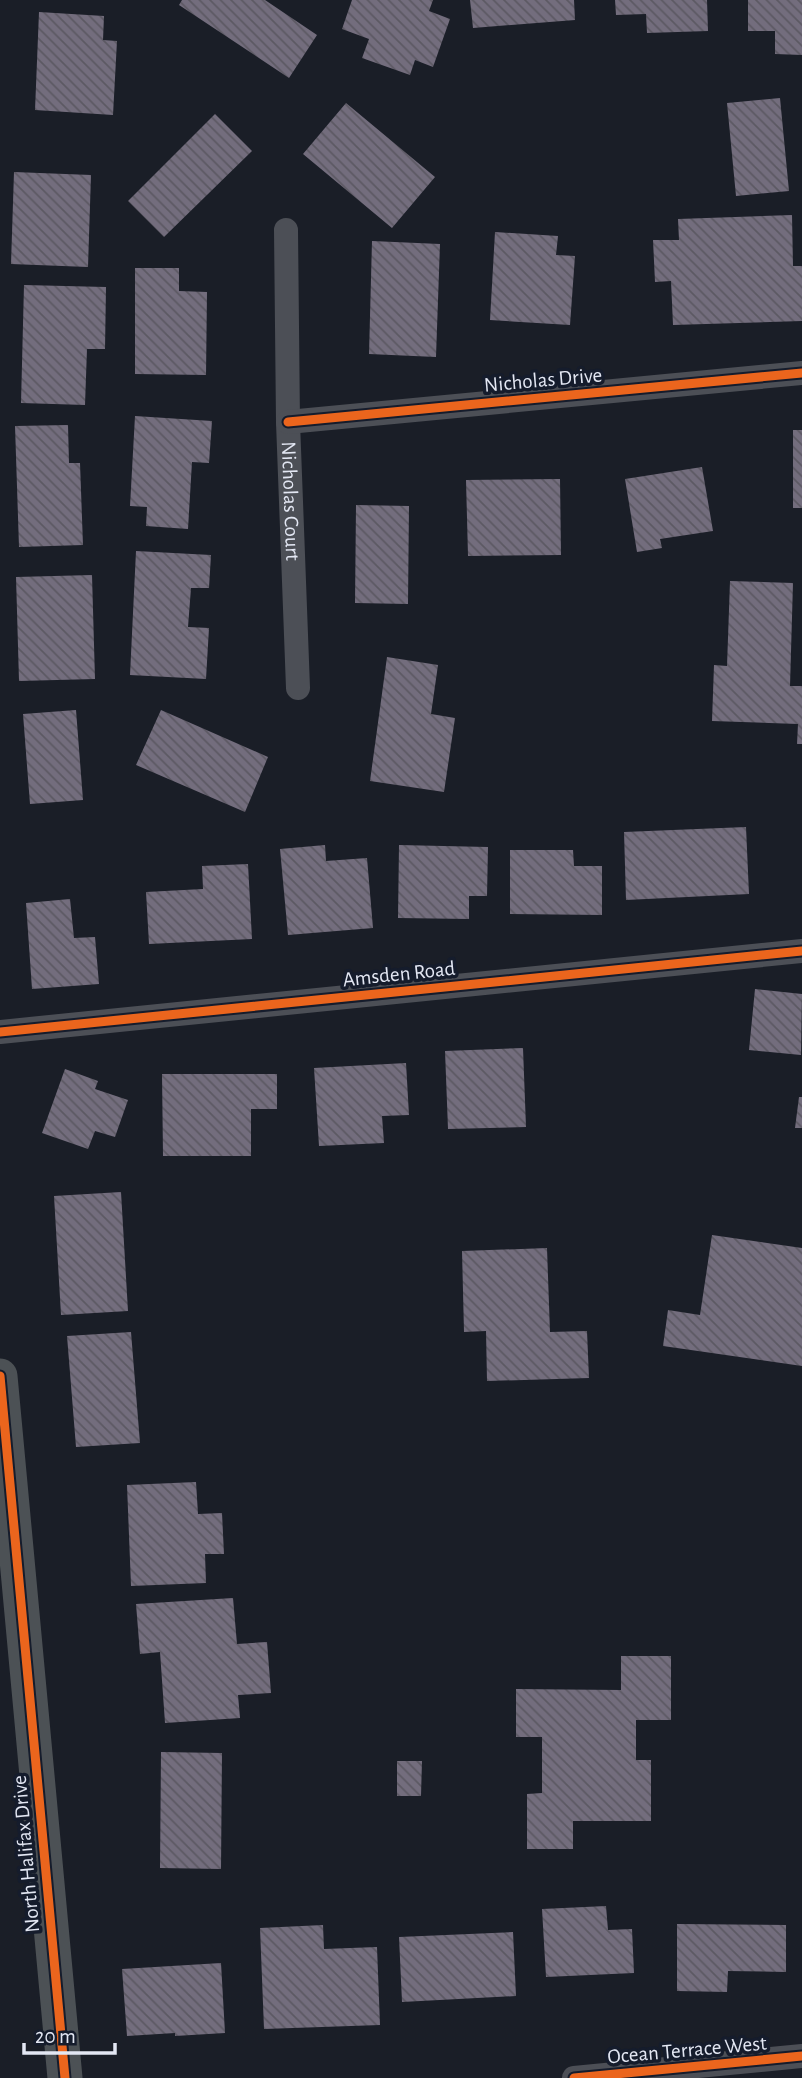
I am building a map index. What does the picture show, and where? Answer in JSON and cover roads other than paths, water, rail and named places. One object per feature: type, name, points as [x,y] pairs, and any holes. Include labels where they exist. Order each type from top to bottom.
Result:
[{"type":"street","name":"Nicholas Court","points":[[286,230],[288,422],[298,688]]},
{"type":"street","name":"Nicholas Drive","points":[[288,422],[802,373]]},
{"type":"street","name":"Amsden Road","points":[[0,1032],[802,951]]},
{"type":"street","name":"North Halifax Drive","points":[[0,1376],[65,2078]]},
{"type":"street","name":"Ocean Terrace West","points":[[574,2078],[802,2056]]}]
